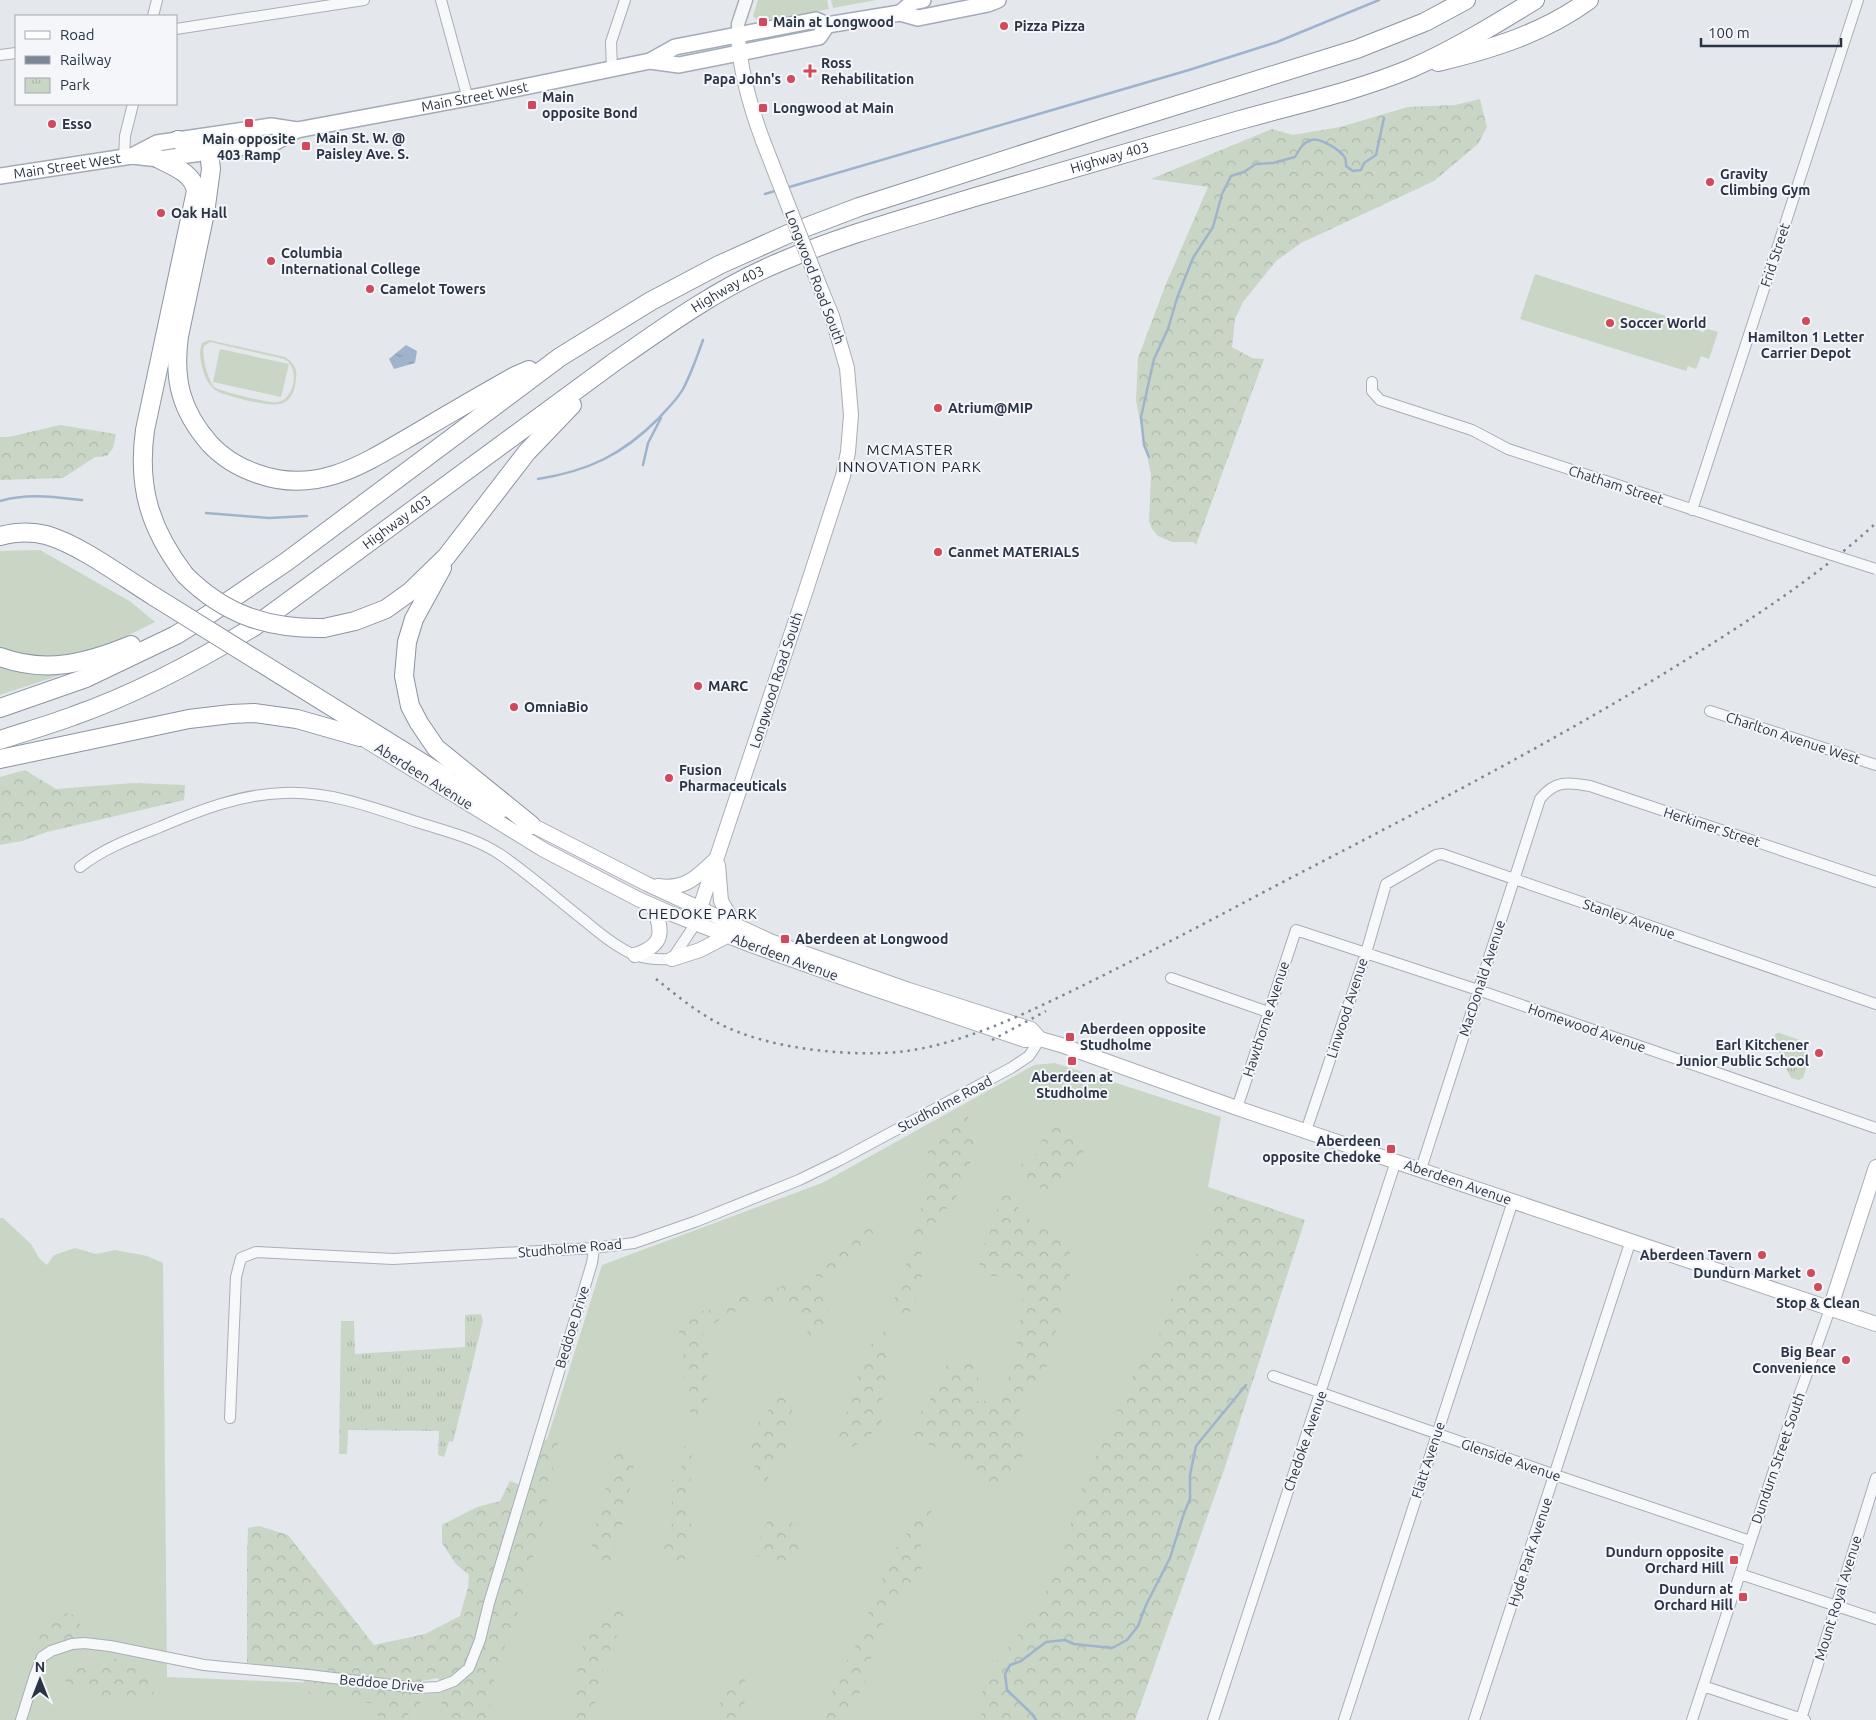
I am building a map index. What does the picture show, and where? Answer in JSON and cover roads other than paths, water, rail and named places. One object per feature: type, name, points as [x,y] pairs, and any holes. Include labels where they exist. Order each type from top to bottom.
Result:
[{"type":"highway","name":"Highway 403","points":[[0,708],[86,678],[176,635],[233,600],[286,562],[560,357],[684,283],[753,249],[859,207],[1357,49],[1425,22],[1466,0]]},
{"type":"highway","name":"Highway 403","points":[[0,740],[74,716],[137,689],[208,655],[255,626],[613,363],[672,322],[734,283],[778,262],[825,243],[1118,155],[1365,85],[1413,67],[1493,26],[1535,0]]},
{"type":"highway","points":[[1413,67],[1479,52],[1512,41],[1545,28],[1589,0]]},
{"type":"highway","points":[[178,140],[201,146],[209,152],[211,169],[205,213],[178,336],[176,356],[181,397],[200,432],[212,447],[243,469],[280,480],[316,480],[335,475],[369,460],[515,376],[560,357]]},
{"type":"highway","points":[[159,159],[188,175],[196,191],[145,430],[142,475],[147,503],[158,533],[167,550],[185,575],[209,596],[241,615],[278,626],[324,628],[355,621],[386,609],[412,591],[446,557],[527,452],[559,416],[585,393],[613,363]]},
{"type":"highway","points":[[0,536],[28,532],[46,535],[76,548],[153,601],[253,664],[445,777]]},
{"type":"highway","points":[[0,546],[22,541],[38,543],[56,549],[153,601]]},
{"type":"highway","points":[[446,557],[441,573],[414,619],[407,642],[404,676],[410,706],[418,723],[436,748],[531,825]]},
{"type":"highway","points":[[0,657],[17,663],[39,666],[65,665],[110,654],[141,641],[286,562]]},
{"type":"highway","points":[[253,664],[360,737]]},
{"type":"highway","points":[[0,759],[189,719],[231,714],[254,713],[297,719],[360,737]]},
{"type":"main road","points":[[900,13],[913,2],[923,0]]},
{"type":"main road","name":"Main Street West","points":[[0,176],[128,157],[159,159],[274,143],[297,130],[650,61],[675,47],[816,20],[827,25],[900,13],[918,18],[998,0]]},
{"type":"main road","name":"Main Street West","points":[[650,61],[679,65],[818,37],[827,25]]},
{"type":"main road","name":"Longwood Road South","points":[[694,923],[718,857],[828,523],[848,452],[851,415],[847,368],[832,316],[750,106],[740,64],[738,35]]},
{"type":"main road","name":"Main Street West","points":[[128,157],[157,143],[271,126],[297,130]]},
{"type":"main road","name":"Aberdeen Avenue","points":[[360,737],[544,850],[654,906],[694,923],[770,941],[909,990],[1031,1029],[1040,1039],[1237,1108],[1876,1324]]},
{"type":"main road","name":"Aberdeen Avenue","points":[[445,777],[531,825],[700,908],[730,930]]},
{"type":"main road","points":[[648,884],[667,887],[689,883],[718,857]]},
{"type":"main road","points":[[672,958],[700,950],[730,930],[721,901],[718,857]]},
{"type":"main road","points":[[635,955],[647,951],[659,937],[660,924],[654,906]]},
{"type":"main road","name":"Dundurn Street South","points":[[1830,1309],[1875,1174]]},
{"type":"street","points":[[153,15],[157,0]]},
{"type":"street","points":[[178,29],[364,0]]},
{"type":"street","points":[[441,0],[468,98]]},
{"type":"street","points":[[612,69],[611,42],[625,0]]},
{"type":"street","name":"Longwood Road South","points":[[738,35],[738,24],[746,0]]},
{"type":"street","name":"Frid Street","points":[[1692,510],[1858,0]]},
{"type":"street","points":[[0,55],[15,53]]},
{"type":"street","points":[[128,157],[125,136],[133,105]]},
{"type":"street","name":"Chatham Street","points":[[1372,382],[1372,391],[1380,400],[1472,430],[1512,451],[1876,569]]},
{"type":"street","name":"Charlton Avenue West","points":[[1710,711],[1876,765]]},
{"type":"street","name":"Herkimer Street","points":[[1548,789],[1571,782],[1590,786],[1876,882]]},
{"type":"street","name":"MacDonald Avenue","points":[[1421,1169],[1513,879],[1540,799],[1548,789]]},
{"type":"street","points":[[80,867],[94,856],[113,846],[210,807],[266,794],[298,793],[328,797],[378,809],[488,847],[516,866],[598,932],[635,955],[650,959],[672,958]]},
{"type":"street","name":"Stanley Avenue","points":[[1386,884],[1442,854],[1876,1004]]},
{"type":"street","name":"Linwood Avenue","points":[[1306,1131],[1366,953],[1386,884]]},
{"type":"street","name":"Longwood Road South","points":[[672,958],[689,935],[694,923]]},
{"type":"street","name":"Homewood Avenue","points":[[1296,930],[1478,990],[1876,1128]]},
{"type":"street","name":"Hawthorne Avenue","points":[[1237,1108],[1296,930]]},
{"type":"street","points":[[1172,978],[1268,1012]]},
{"type":"street","name":"Studholme Road","points":[[230,1418],[236,1277],[240,1258],[256,1252],[403,1259],[594,1248],[634,1243],[697,1221],[799,1180],[840,1160],[1011,1068],[1029,1056],[1040,1039]]},
{"type":"street","name":"Chedoke Avenue","points":[[1213,1720],[1396,1161]]},
{"type":"street","name":"Flatt Avenue","points":[[1344,1720],[1513,1201]]},
{"type":"street","name":"Hyde Park Avenue","points":[[1474,1720],[1631,1240]]},
{"type":"street","name":"Beddoe Drive","points":[[22,1720],[42,1657],[51,1651],[72,1644],[84,1643],[110,1646],[204,1665],[308,1674],[408,1688],[438,1686],[454,1681],[469,1668],[480,1640],[488,1603],[592,1263],[594,1248]]},
{"type":"street","name":"Dundurn Street South","points":[[1692,1720],[1750,1541],[1830,1309]]},
{"type":"street","name":"Glenside Avenue","points":[[1273,1376],[1750,1541]]},
{"type":"street","name":"Mount Royal Avenue","points":[[1803,1719],[1835,1605],[1876,1478]]},
{"type":"street","points":[[1740,1574],[1876,1619]]},
{"type":"street","points":[[1703,1686],[1803,1719]]},
{"type":"water","points":[[406,345],[417,351],[415,363],[394,369],[389,359]]},
{"type":"waterway","points":[[786,188],[1189,70],[1277,42],[1379,0]]},
{"type":"waterway","points":[[1149,457],[1144,445],[1141,417],[1154,359],[1168,329],[1177,298],[1193,258],[1213,227],[1222,194],[1231,176],[1244,172],[1256,164],[1273,163],[1295,157],[1303,144],[1311,140],[1319,140],[1330,145],[1343,155],[1346,166],[1353,171],[1361,170],[1364,163],[1376,155],[1384,118]]},
{"type":"waterway","points":[[765,194],[778,190]]},
{"type":"waterway","points":[[538,479],[556,476],[603,460],[645,432],[681,393],[703,340]]},
{"type":"waterway","points":[[643,465],[648,443],[661,418]]},
{"type":"waterway","points":[[0,501],[31,496],[82,500]]},
{"type":"waterway","points":[[206,513],[269,518],[307,516]]},
{"type":"waterway","points":[[1036,1720],[1007,1690],[1005,1674],[1010,1665],[1021,1661],[1046,1642],[1065,1640],[1074,1644],[1112,1648],[1127,1640],[1138,1626],[1146,1605],[1170,1558],[1190,1499],[1190,1475],[1196,1446],[1246,1385]]},
{"type":"railway","points":[[656,979],[693,1008],[718,1023],[738,1032],[785,1045],[836,1052],[885,1053],[931,1047],[979,1032],[1050,1002],[1163,945],[1429,806],[1577,725],[1752,618],[1829,563],[1876,523]]},
{"type":"railway","points":[[992,1040],[1046,1011]]},
{"type":"place","name":"Main at Longwood","points":[[763,22]]},
{"type":"place","name":"Pizza Pizza","points":[[1004,26]]},
{"type":"place","name":"Ross Rehabilitation","points":[[810,71]]},
{"type":"place","name":"Papa John's","points":[[791,79]]},
{"type":"place","name":"Main opposite Bond","points":[[532,105]]},
{"type":"place","name":"Longwood at Main","points":[[763,108]]},
{"type":"place","name":"Main opposite 403 Ramp","points":[[249,123]]},
{"type":"place","name":"Esso","points":[[52,124]]},
{"type":"place","name":"Main St. W. @ Paisley Ave. S.","points":[[306,146]]},
{"type":"place","name":"Gravity Climbing Gym","points":[[1710,182]]},
{"type":"place","name":"Oak Hall","points":[[161,213]]},
{"type":"place","name":"Columbia International College","points":[[271,261]]},
{"type":"place","name":"Camelot Towers","points":[[370,289]]},
{"type":"place","name":"Hamilton 1 Letter Carrier Depot","points":[[1806,321]]},
{"type":"place","name":"Soccer World","points":[[1610,323]]},
{"type":"place","name":"Atrium@MIP","points":[[938,408]]},
{"type":"place","name":"Canmet MATERIALS","points":[[938,552]]},
{"type":"place","name":"MARC","points":[[698,686]]},
{"type":"place","name":"OmniaBio","points":[[514,707]]},
{"type":"place","name":"Fusion Pharmaceuticals","points":[[669,778]]},
{"type":"place","name":"Aberdeen at Longwood","points":[[785,939]]},
{"type":"place","name":"Aberdeen opposite Studholme","points":[[1070,1037]]},
{"type":"place","name":"Earl Kitchener Junior Public School","points":[[1819,1053]]},
{"type":"place","name":"Aberdeen at Studholme","points":[[1072,1061]]},
{"type":"place","name":"Aberdeen opposite Chedoke","points":[[1391,1149]]},
{"type":"place","name":"Aberdeen Tavern","points":[[1762,1255]]},
{"type":"place","name":"Dundurn Market","points":[[1811,1273]]},
{"type":"place","name":"Stop & Clean","points":[[1818,1287]]},
{"type":"place","name":"Big Bear Convenience","points":[[1846,1360]]},
{"type":"place","name":"Dundurn opposite Orchard Hill","points":[[1734,1560]]},
{"type":"place","name":"Dundurn at Orchard Hill","points":[[1743,1597]]},
{"type":"district","name":"MCMASTER INNOVATION PARK","points":[[910,458]]},
{"type":"district","name":"CHEDOKE PARK","points":[[698,914]]}]
